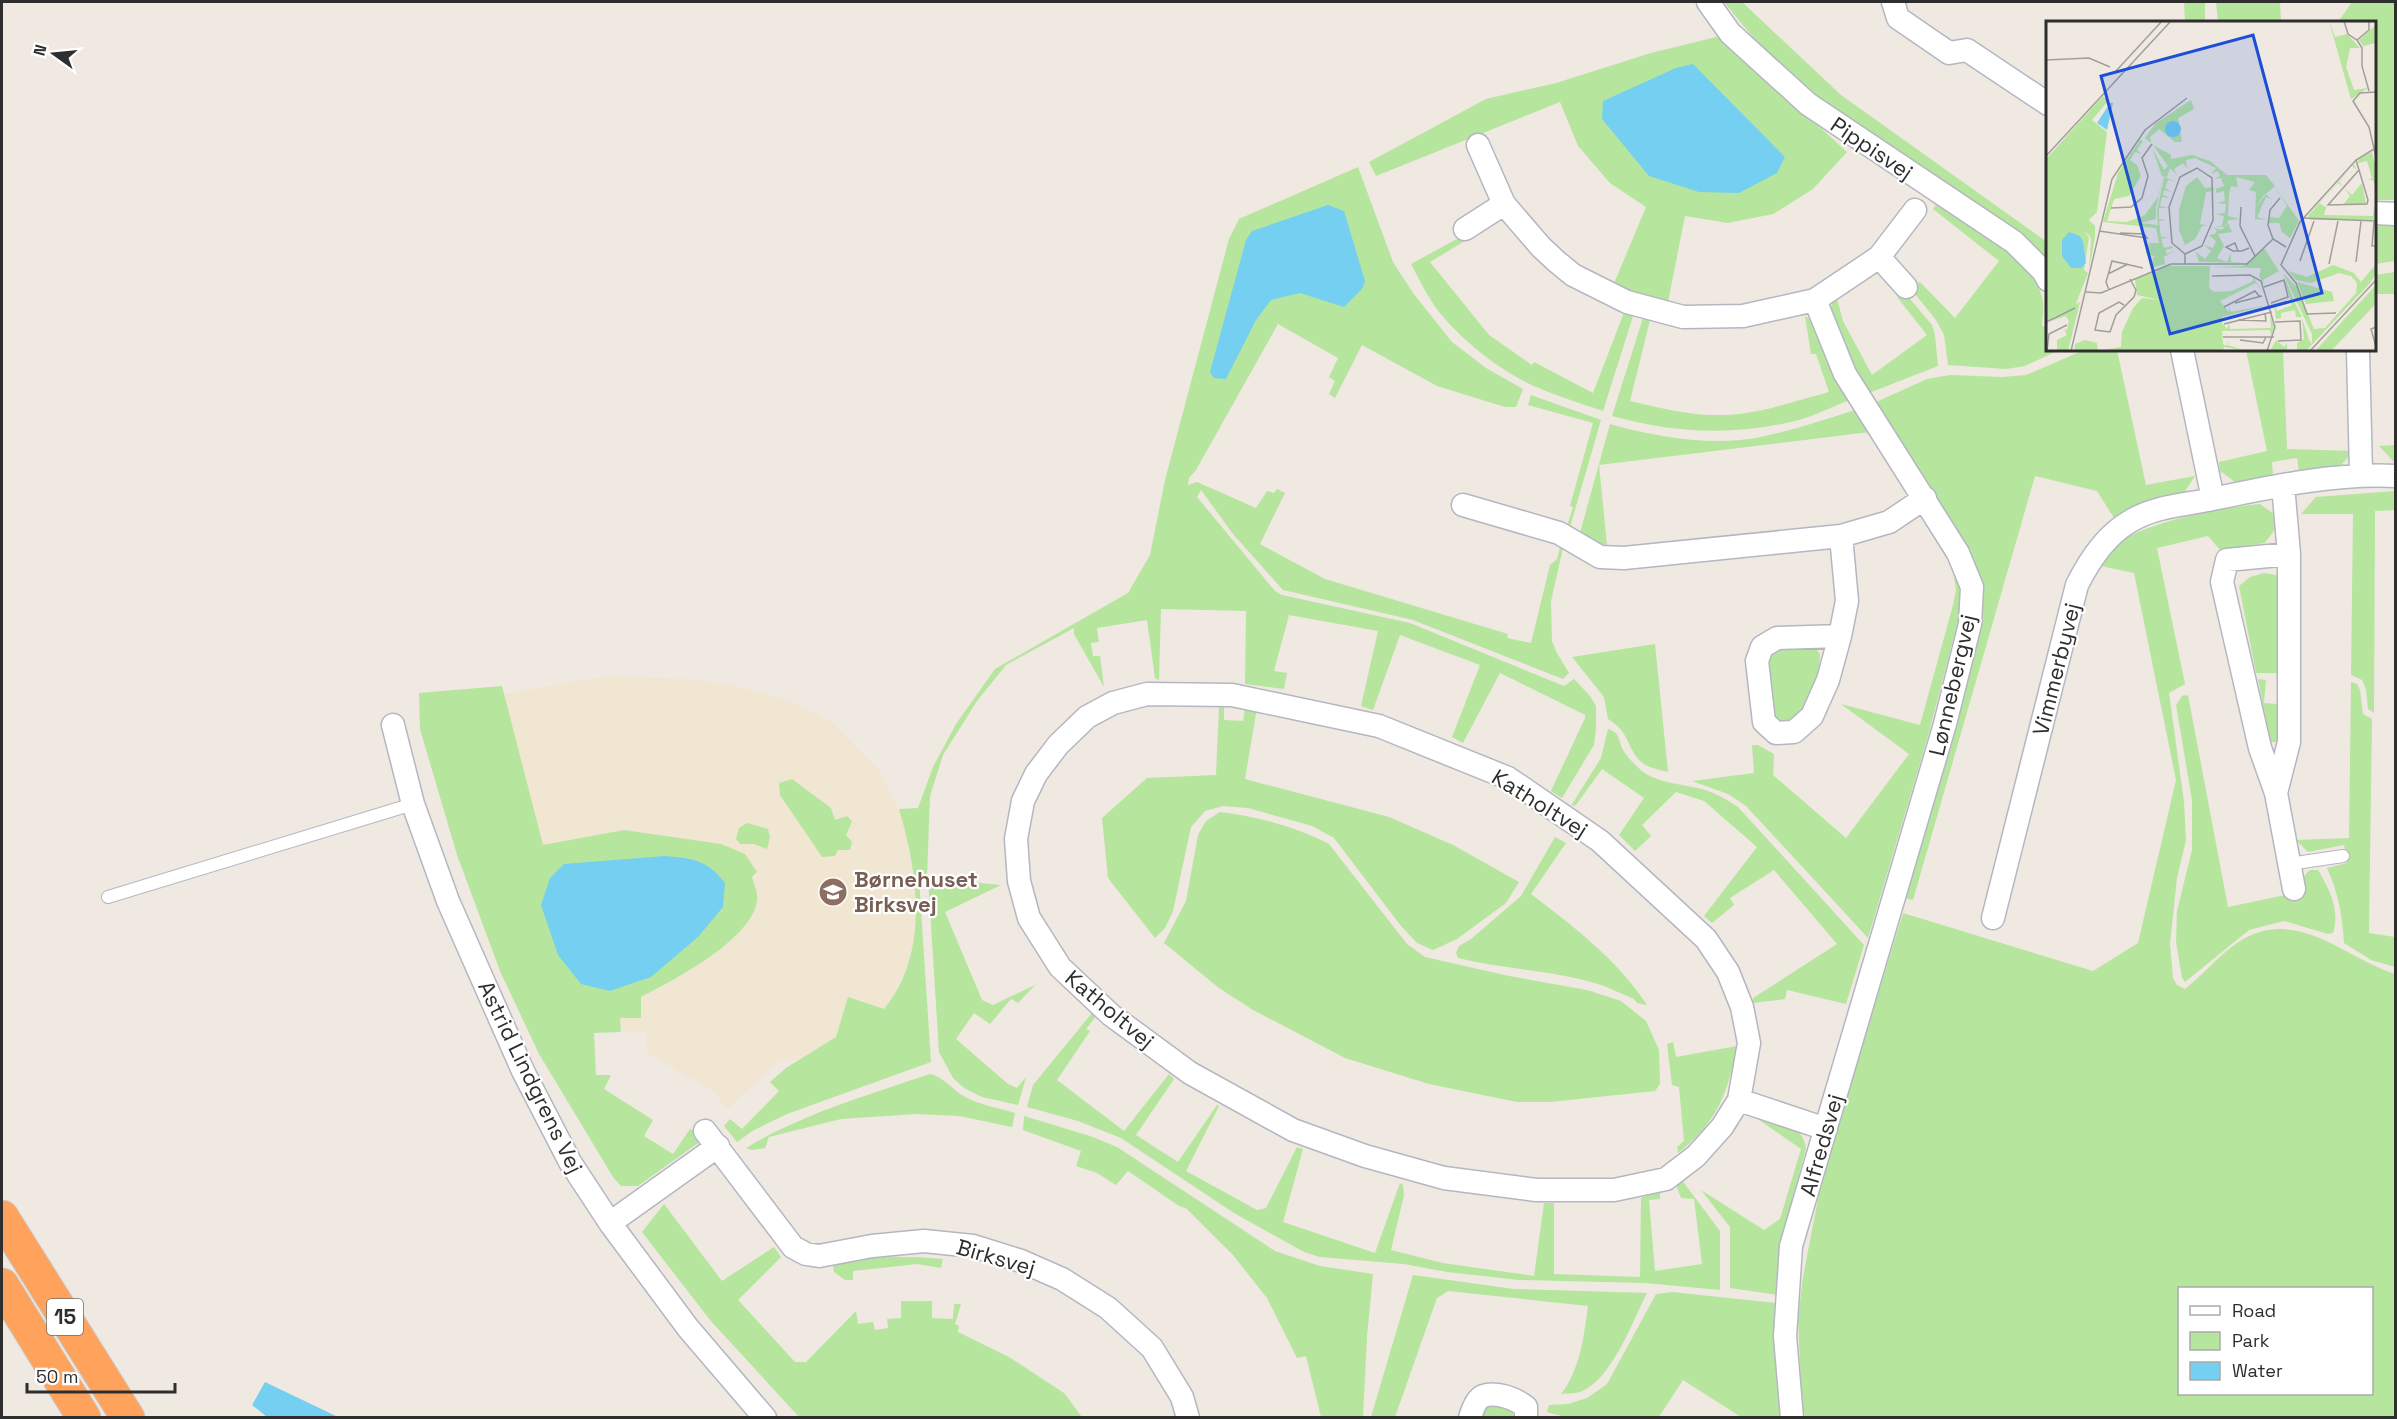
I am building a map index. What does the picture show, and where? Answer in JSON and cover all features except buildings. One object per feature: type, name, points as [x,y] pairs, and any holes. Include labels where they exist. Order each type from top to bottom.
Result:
[{"type":"highway","name":"15","points":[[2,1217],[128,1418]]},
{"type":"highway","name":"15","points":[[2,1285],[82,1418]]},
{"type":"highway","points":[[2,1300],[82,1418]]},
{"type":"street","name":"Pippisvej","points":[[1708,2],[1730,33],[1808,104],[2014,242],[2046,276]]},
{"type":"street","points":[[1893,2],[1898,18],[1949,53],[1967,50],[2046,103]]},
{"type":"street","points":[[1479,145],[1504,204],[1540,247],[1574,275],[1614,296],[1641,307],[1683,317],[1718,318],[1760,313],[1815,300],[1879,257],[1915,210]]},
{"type":"street","points":[[1465,229],[1504,204]]},
{"type":"street","points":[[2376,213],[2396,214]]},
{"type":"street","points":[[1879,257],[1906,287]]},
{"type":"street","name":"Lønnebergvej","points":[[1815,300],[1845,374],[1958,553],[1972,587],[1970,624],[1945,724],[1899,879]]},
{"type":"street","points":[[2182,351],[2213,499]]},
{"type":"street","points":[[2358,351],[2361,474]]},
{"type":"street","name":"Vimmerbyvej","points":[[1993,918],[2077,585],[2090,560],[2128,522],[2153,511],[2283,485],[2361,474],[2396,476]]},
{"type":"street","points":[[2276,793],[2289,742],[2289,554],[2283,485]]},
{"type":"street","points":[[1463,505],[1559,533],[1599,557],[1640,557],[1841,536],[1889,522],[1925,498]]},
{"type":"street","points":[[1840,636],[1778,638],[1762,647],[1757,661],[1764,722],[1776,733],[1794,732],[1812,716],[1828,680],[1840,636],[1847,601],[1841,536]]},
{"type":"street","points":[[2289,554],[2227,560],[2222,582],[2260,748],[2276,793],[2294,889]]},
{"type":"street","name":"Katholtvej","points":[[1148,694],[1232,695],[1379,726],[1508,778],[1600,841],[1706,939],[1728,972],[1742,1007],[1749,1043],[1739,1100],[1722,1127],[1696,1156],[1666,1179],[1614,1191],[1536,1190],[1444,1178],[1365,1156],[1293,1130],[1190,1073],[1111,1015],[1060,967],[1029,918],[1019,881],[1016,839],[1023,801],[1036,774],[1058,745],[1087,717],[1113,703],[1148,694]]},
{"type":"street","name":"Astrid Lindgrens Vej","points":[[393,725],[413,804],[448,901],[523,1071],[570,1162],[610,1223],[688,1328],[765,1418]]},
{"type":"street","name":"Alfredsvej","points":[[1792,1418],[1785,1336],[1791,1245],[1899,879]]},
{"type":"street","points":[[1739,1100],[1826,1130]]},
{"type":"street","name":"Birksvej","points":[[610,1223],[712,1138],[793,1247],[806,1254],[819,1256],[872,1246],[924,1241],[973,1246],[1021,1261],[1062,1279],[1108,1308],[1152,1348],[1182,1397],[1188,1418]]},
{"type":"street","points":[[1470,1418],[1483,1396],[1495,1395],[1516,1399],[1526,1407],[1526,1418]]},
{"type":"lane","points":[[108,897],[413,804]]},
{"type":"lane","points":[[2289,864],[2343,856]]},
{"type":"shaded area","name":"Børnehuset Birksvej","points":[[608,676],[685,679],[727,684],[776,697],[806,708],[833,723],[878,769],[899,809],[918,903],[911,957],[894,995],[850,1056],[779,1061],[727,1109],[714,1092],[648,1053],[646,1031],[621,1032],[619,1018],[641,997],[736,935],[757,872],[543,846],[503,694]]},
{"type":"green space","points":[[1724,2],[1742,2],[1841,95],[2046,241],[2046,263],[1801,85],[1760,46]]},
{"type":"green space","points":[[2184,2],[2205,2],[2205,21],[2185,21]]},
{"type":"green space","points":[[2216,2],[2280,2],[2281,21],[2218,21]]},
{"type":"green space","points":[[2352,2],[2395,2],[2395,200],[2376,200],[2376,21],[2339,21]]},
{"type":"green space","points":[[1720,36],[1847,152],[1813,189],[1773,214],[1728,223],[1685,216],[1668,302],[1645,299],[1613,286],[1646,207],[1610,183],[1578,146],[1560,102],[1376,176],[1369,162],[1486,99],[1556,83],[1651,53]]},
{"type":"green space","points":[[1358,167],[1393,262],[1413,293],[1452,342],[1486,368],[1523,389],[1516,407],[1505,407],[1437,386],[1362,345],[1335,398],[1329,394],[1335,381],[1329,377],[1338,358],[1278,324],[1196,470],[1189,478],[1188,485],[1197,482],[1256,508],[1267,491],[1274,493],[1277,489],[1285,493],[1260,544],[1325,579],[1508,634],[1507,638],[1531,643],[1550,565],[1557,559],[1560,547],[1563,548],[1551,601],[1552,641],[1569,673],[1563,679],[1413,620],[1283,590],[1233,534],[1201,490],[1197,497],[1275,591],[1282,595],[1410,623],[1564,686],[1574,679],[1596,706],[1596,728],[1594,745],[1562,798],[1551,791],[1585,715],[1500,673],[1463,743],[1452,737],[1480,665],[1400,635],[1373,710],[1361,706],[1378,631],[1289,615],[1274,671],[1287,673],[1284,689],[1245,684],[1246,611],[1161,609],[1159,680],[1155,678],[1147,620],[1097,628],[1099,642],[1091,643],[1093,656],[1100,656],[1104,687],[1074,634],[1074,628],[1006,665],[977,701],[943,755],[930,796],[927,877],[919,879],[931,1062],[787,1114],[754,1130],[737,1142],[724,1126],[730,1119],[742,1129],[779,1091],[770,1082],[786,1068],[836,1037],[848,997],[884,1009],[899,987],[914,938],[916,912],[911,859],[899,809],[918,808],[933,767],[956,724],[995,669],[1128,593],[1150,555],[1165,480],[1229,239],[1239,219]]},
{"type":"green space","points":[[1937,203],[1983,233],[2000,245],[2029,273],[2039,288],[2043,303],[2042,326],[2046,327],[2046,351],[2057,351],[2025,366],[2006,369],[1948,365],[1944,335],[1936,320],[1911,289],[1920,282],[1955,318],[1999,261],[1933,209]]},
{"type":"green space","points":[[2395,219],[2395,261],[2376,264],[2376,220]]},
{"type":"green space","points":[[1466,234],[1470,238],[1430,262],[1489,335],[1532,365],[1534,362],[1593,393],[1625,310],[1634,313],[1603,411],[1542,390],[1510,373],[1475,348],[1440,313],[1411,264]]},
{"type":"green space","points":[[2395,272],[2395,294],[2376,294],[2376,275]]},
{"type":"green space","points":[[1905,293],[1932,325],[1938,366],[1869,393],[1853,370],[1830,309],[1836,295],[1843,321],[1872,375],[1927,335],[1897,297]]},
{"type":"green space","points":[[1805,316],[1814,322],[1852,399],[1802,419],[1750,429],[1680,429],[1612,416],[1643,318],[1650,320],[1630,401],[1686,413],[1721,415],[1762,410],[1829,392],[1816,354],[1811,354]]},
{"type":"green space","points":[[2082,351],[2117,351],[2146,485],[2195,476],[2184,493],[2138,504],[2114,518],[2097,491],[2035,476],[1913,900],[1904,898],[1980,606],[1874,403],[1927,379],[1950,375],[2002,377],[2026,375]]},
{"type":"green space","points":[[2246,351],[2283,351],[2287,449],[2354,451],[2339,467],[2299,471],[2297,458],[2272,462],[2273,475],[2235,482],[2220,471],[2219,462],[2267,451]]},
{"type":"green space","points":[[1531,395],[1601,420],[1570,527],[1567,526],[1573,507],[1570,506],[1593,423],[1528,405]]},
{"type":"green space","points":[[1858,409],[1870,432],[1599,465],[1607,545],[1589,541],[1580,533],[1610,424],[1683,439],[1738,440],[1782,432]]},
{"type":"green space","points":[[2396,445],[2395,463],[2379,446]]},
{"type":"green space","points":[[2395,491],[2395,510],[2375,511],[2374,713],[2368,709],[2366,689],[2362,680],[2351,675],[2353,514],[2301,514],[2316,497]]},
{"type":"green space","points":[[2260,504],[2274,514],[2275,529],[2265,543],[2220,550],[2208,536],[2157,548],[2185,684],[2169,693],[2184,802],[2186,840],[2177,878],[2170,944],[2173,978],[2177,985],[2185,989],[2237,943],[2258,932],[2278,929],[2298,931],[2318,937],[2395,974],[2395,1417],[1805,1417],[1802,1405],[1798,1320],[1803,1277],[1823,1173],[1903,913],[2093,971],[2138,943],[2176,780],[2134,573],[2101,566],[2118,544],[2130,536],[2165,522],[2207,512]]},
{"type":"green space","points":[[1951,558],[1963,593],[1961,610],[1928,736],[1868,938],[1746,806],[1728,794],[1692,781],[1754,773],[1752,745],[1758,745],[1774,754],[1773,775],[1846,838],[1909,754],[1841,704],[1920,725],[1956,590]]},
{"type":"green space","points":[[2264,573],[2276,575],[2280,579],[2278,673],[2256,673],[2239,586],[2250,577]]},
{"type":"green space","points":[[1655,644],[1668,772],[1649,767],[1638,759],[1621,730],[1608,719],[1604,697],[1572,657]]},
{"type":"green space","points":[[1814,647],[1820,654],[1818,674],[1812,692],[1792,726],[1776,725],[1765,656],[1782,648]]},
{"type":"green space","points":[[2258,679],[2266,680],[2264,703],[2277,704],[2277,742],[2270,742]]},
{"type":"green space","points":[[2351,682],[2357,684],[2360,690],[2363,714],[2372,719],[2369,933],[2395,937],[2395,967],[2371,960],[2344,943],[2339,905],[2327,868],[2347,863],[2344,845],[2308,852],[2296,840],[2349,838]]},
{"type":"green space","points":[[502,686],[543,845],[624,830],[721,844],[745,854],[757,872],[752,877],[757,900],[752,915],[742,929],[710,957],[641,997],[641,1018],[620,1018],[621,1032],[594,1033],[596,1075],[611,1075],[604,1089],[653,1120],[644,1136],[673,1154],[690,1129],[700,1135],[698,1143],[638,1186],[621,1186],[613,1177],[539,1054],[500,971],[457,855],[420,729],[419,693]]},
{"type":"green space","points":[[2188,695],[2228,907],[2300,892],[2301,882],[2305,875],[2310,870],[2318,870],[2330,893],[2335,925],[2333,933],[2328,934],[2284,921],[2249,930],[2185,982],[2182,978],[2176,942],[2177,911],[2192,850],[2192,800],[2176,705],[2182,696]]},
{"type":"green space","points":[[1219,707],[1224,707],[1224,720],[1243,721],[1245,707],[1257,708],[1245,779],[1389,817],[1453,845],[1519,882],[1506,903],[1457,939],[1433,950],[1417,943],[1401,926],[1334,838],[1312,826],[1248,808],[1223,806],[1205,811],[1191,827],[1173,911],[1165,928],[1155,938],[1108,878],[1102,818],[1147,778],[1216,775]]},
{"type":"green space","points":[[1608,729],[1617,735],[1629,758],[1649,775],[1656,779],[1705,790],[1738,807],[1864,945],[1846,1004],[1787,990],[1785,999],[1753,1003],[1753,998],[1837,944],[1774,870],[1730,898],[1734,905],[1712,923],[1704,916],[1757,847],[1704,801],[1676,792],[1642,825],[1651,836],[1635,851],[1619,835],[1644,798],[1602,769],[1576,805],[1571,806],[1601,758]]},
{"type":"green space","points":[[792,779],[831,808],[835,820],[847,816],[852,821],[846,835],[852,842],[850,850],[838,850],[835,856],[822,857],[780,795],[779,783]]},
{"type":"green space","points":[[1220,812],[1276,823],[1329,844],[1407,944],[1425,957],[1509,976],[1587,990],[1621,1001],[1646,1021],[1659,1050],[1660,1084],[1655,1091],[1550,1102],[1517,1102],[1429,1084],[1345,1058],[1253,1010],[1219,988],[1164,943],[1186,901],[1198,835],[1206,821]]},
{"type":"green space","points":[[747,823],[768,829],[770,837],[767,849],[754,844],[740,844],[736,839],[739,828]]},
{"type":"green space","points":[[1555,837],[1566,843],[1531,894],[1579,931],[1608,958],[1647,1005],[1637,1003],[1634,999],[1604,986],[1586,981],[1458,958],[1456,953],[1459,946],[1471,939],[1521,896]]},
{"type":"green space","points":[[928,878],[1001,885],[945,912],[982,1000],[993,1005],[1035,985],[1018,1003],[1011,999],[990,1024],[974,1013],[956,1039],[1008,1084],[1017,1088],[1026,1077],[1018,1105],[982,1097],[964,1088],[953,1078],[939,1052]]},
{"type":"green space","points":[[1092,1013],[1097,1015],[1086,1029],[1090,1031],[1057,1080],[1124,1131],[1169,1074],[1174,1079],[1136,1135],[1178,1162],[1217,1105],[1219,1106],[1186,1171],[1257,1210],[1266,1208],[1297,1147],[1303,1149],[1283,1222],[1375,1253],[1400,1183],[1403,1185],[1404,1195],[1391,1250],[1443,1263],[1534,1276],[1544,1203],[1554,1203],[1554,1274],[1640,1277],[1641,1198],[1660,1191],[1660,1199],[1649,1200],[1655,1271],[1702,1264],[1694,1199],[1681,1198],[1675,1182],[1681,1179],[1720,1231],[1720,1290],[1645,1283],[1519,1280],[1447,1272],[1404,1264],[1320,1257],[1304,1252],[1234,1213],[1121,1138],[1078,1121],[1027,1107],[1033,1085]]},
{"type":"green space","points":[[1673,1042],[1676,1057],[1737,1046],[1725,1093],[1719,1106],[1702,1130],[1678,1153],[1677,1147],[1684,1141],[1679,1087],[1672,1085],[1667,1044]]},
{"type":"green space","points":[[930,1074],[971,1100],[1015,1113],[1012,1127],[959,1116],[916,1114],[841,1119],[769,1137],[765,1148],[751,1150],[746,1148],[812,1115]]},
{"type":"green space","points":[[1752,1115],[1793,1127],[1803,1139],[1806,1148],[1788,1215],[1778,1295],[1730,1288],[1730,1227],[1701,1190],[1764,1230],[1780,1219],[1801,1149]]},
{"type":"green space","points":[[1024,1116],[1090,1136],[1117,1147],[1275,1251],[1320,1266],[1373,1274],[1363,1417],[1321,1417],[1306,1356],[1297,1358],[1267,1298],[1233,1255],[1186,1208],[1179,1206],[1128,1171],[1116,1185],[1097,1173],[1076,1166],[1081,1151],[1023,1130]]},
{"type":"green space","points":[[664,1204],[722,1281],[774,1247],[781,1257],[738,1300],[795,1362],[806,1362],[856,1311],[858,1324],[873,1322],[875,1330],[888,1328],[887,1319],[901,1318],[901,1301],[932,1301],[932,1318],[953,1319],[954,1304],[961,1304],[955,1324],[959,1326],[958,1332],[1009,1357],[1064,1393],[1082,1417],[799,1417],[710,1320],[642,1232]]},
{"type":"green space","points":[[863,1258],[943,1259],[941,1268],[917,1264],[853,1271],[853,1280],[845,1280],[834,1272],[833,1266]]},
{"type":"green space","points":[[1413,1275],[1514,1289],[1647,1293],[1620,1349],[1602,1376],[1580,1392],[1561,1394],[1577,1364],[1588,1306],[1448,1291],[1437,1298],[1395,1417],[1371,1417]]},
{"type":"green space","points":[[1672,1292],[1776,1303],[1777,1381],[1781,1417],[1741,1417],[1683,1380],[1659,1417],[1565,1417],[1547,1412],[1549,1405],[1568,1404],[1587,1398],[1607,1384],[1656,1294]]},
{"type":"green space","points":[[1494,1402],[1510,1409],[1515,1417],[1481,1418],[1487,1406]]},
{"type":"water","points":[[1693,64],[1785,157],[1777,173],[1739,193],[1699,192],[1649,176],[1602,119],[1603,101],[1676,68]]},
{"type":"water","points":[[1328,205],[1344,211],[1365,281],[1362,289],[1344,307],[1300,293],[1271,300],[1256,320],[1226,379],[1214,378],[1210,372],[1246,240],[1252,231]]},
{"type":"water","points":[[665,856],[692,860],[712,869],[725,883],[723,907],[698,937],[651,977],[610,991],[581,984],[558,955],[541,905],[550,878],[564,864]]},
{"type":"water","points":[[265,1382],[338,1417],[267,1417],[252,1405]]},
{"type":"place","name":"Børnehuset Birksvej","points":[[833,892]]}]
